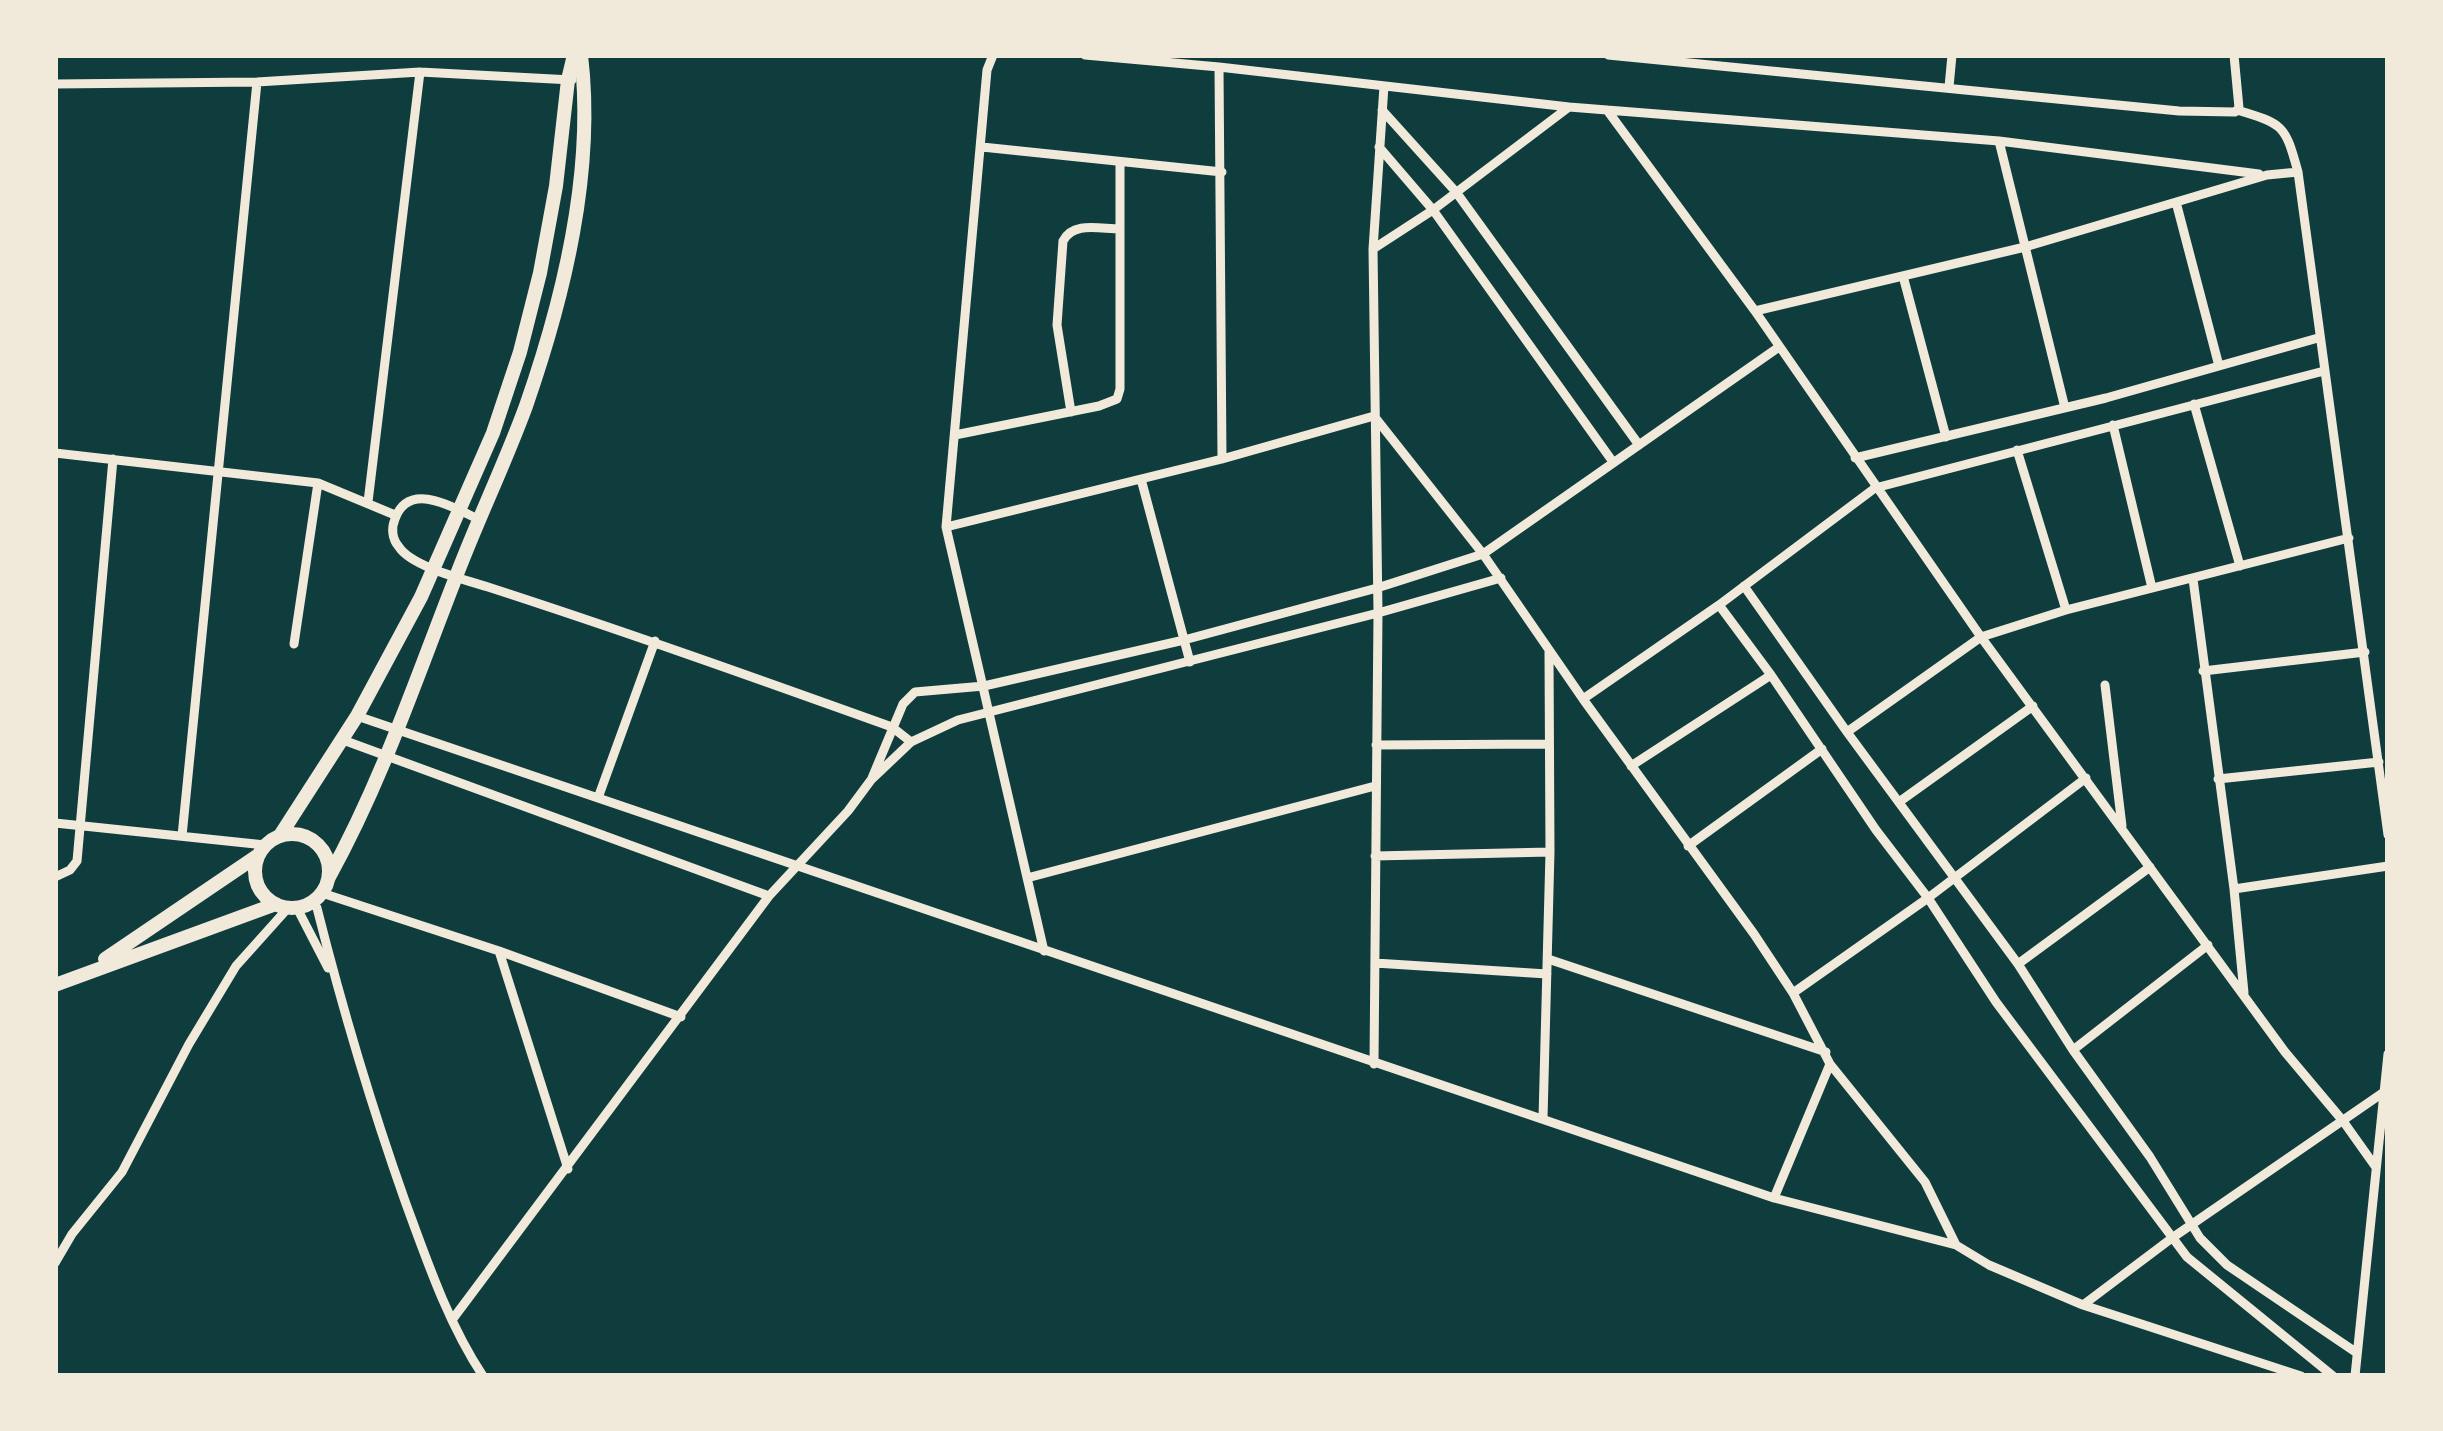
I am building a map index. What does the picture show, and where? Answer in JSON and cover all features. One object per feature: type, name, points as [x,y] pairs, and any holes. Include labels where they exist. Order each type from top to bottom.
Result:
[{"type":"main road","points":[[79,976],[281,834],[357,716],[434,568],[493,433],[524,336],[556,186],[568,80],[578,55]]},
{"type":"main road","points":[[55,985],[299,903],[330,877],[388,757],[526,405],[556,300],[580,176],[584,82],[578,55]]},
{"type":"main road","points":[[281,834],[306,836],[317,842],[325,852],[330,877]]},
{"type":"main road","points":[[261,850],[256,878],[266,898],[299,903]]},
{"type":"street","points":[[993,55],[987,70],[946,527],[1044,952]]},
{"type":"street","points":[[1084,55],[1219,66],[1569,107],[1999,141],[2267,175]]},
{"type":"street","points":[[1608,55],[2179,112],[2237,110],[2281,127],[2298,172],[2388,835]]},
{"type":"street","points":[[1949,87],[1952,55]]},
{"type":"street","points":[[2234,55],[2240,95],[2237,110]]},
{"type":"street","points":[[1219,66],[1222,459]]},
{"type":"street","points":[[368,502],[420,72]]},
{"type":"street","points":[[55,84],[257,82],[420,72],[584,82]]},
{"type":"street","points":[[182,836],[257,82]]},
{"type":"street","points":[[1374,1064],[1378,613],[1372,249],[1384,86]]},
{"type":"street","points":[[1372,249],[1432,210],[1569,107]]},
{"type":"street","points":[[1382,110],[1456,192],[1639,445]]},
{"type":"street","points":[[1607,110],[1755,311],[1981,637],[2285,1052],[2375,1166]]},
{"type":"street","points":[[1999,141],[2065,408]]},
{"type":"street","points":[[1380,146],[1432,210],[1613,462]]},
{"type":"street","points":[[982,147],[1222,172]]},
{"type":"street","points":[[955,435],[1114,402],[1119,395],[1120,162]]},
{"type":"street","points":[[1755,311],[2024,247],[2267,175],[2298,172]]},
{"type":"street","points":[[2176,202],[2219,366]]},
{"type":"street","points":[[1071,412],[1058,325],[1063,241],[1074,228],[1120,230]]},
{"type":"street","points":[[1903,276],[1946,437]]},
{"type":"street","points":[[1855,458],[2065,408],[2318,338]]},
{"type":"street","points":[[870,780],[906,699],[916,692],[984,686],[1184,640],[1377,588],[1483,554],[1779,347]]},
{"type":"street","points":[[1582,699],[1719,605],[1875,488],[2324,371]]},
{"type":"street","points":[[2194,404],[2240,566]]},
{"type":"street","points":[[946,527],[1222,459],[1374,416]]},
{"type":"street","points":[[1374,416],[1501,578],[1582,699],[1754,934],[1793,993],[1830,1064],[1924,1182],[1956,1245]]},
{"type":"street","points":[[2112,425],[2152,588]]},
{"type":"street","points":[[2017,450],[2066,610]]},
{"type":"street","points":[[55,453],[318,484],[396,516]]},
{"type":"street","points":[[55,877],[75,866],[113,459]]},
{"type":"street","points":[[1141,479],[1190,662]]},
{"type":"street","points":[[294,644],[318,484]]},
{"type":"street","points":[[480,520],[429,498],[419,498],[409,501],[396,516],[393,535],[410,558],[434,568],[655,641],[892,728],[911,742]]},
{"type":"street","points":[[1847,732],[1981,637],[2066,610],[2349,538]]},
{"type":"street","points":[[452,1320],[770,896],[848,811],[870,780],[911,742],[958,720],[1501,578]]},
{"type":"street","points":[[2193,579],[2234,888],[2244,994]]},
{"type":"street","points":[[1744,586],[2018,964],[2191,1224],[2226,1265],[2357,1354]]},
{"type":"street","points":[[1719,605],[1928,898],[1996,1002],[2172,1238],[2196,1268],[2333,1376]]},
{"type":"street","points":[[598,798],[655,641]]},
{"type":"street","points":[[1543,1118],[1550,852],[1549,649]]},
{"type":"street","points":[[2203,671],[2364,652]]},
{"type":"street","points":[[1631,766],[1771,675]]},
{"type":"street","points":[[2105,685],[2122,828]]},
{"type":"street","points":[[1899,802],[2033,706]]},
{"type":"street","points":[[357,716],[1774,1198],[1956,1245],[1989,1265],[2082,1305],[2301,1376]]},
{"type":"street","points":[[342,740],[770,896]]},
{"type":"street","points":[[1376,744],[1549,744]]},
{"type":"street","points":[[1688,846],[1822,749]]},
{"type":"street","points":[[2218,779],[2379,762]]},
{"type":"street","points":[[1793,993],[1928,898],[2086,778]]},
{"type":"street","points":[[1027,878],[1376,786]]},
{"type":"street","points":[[55,823],[182,836],[261,850]]},
{"type":"street","points":[[1375,856],[1550,852]]},
{"type":"street","points":[[2018,964],[2150,866]]},
{"type":"street","points":[[2234,888],[2388,866]]},
{"type":"street","points":[[299,903],[499,951],[681,1017]]},
{"type":"street","points":[[299,903],[336,985]]},
{"type":"street","points":[[299,903],[317,908],[336,985],[396,1176],[452,1320],[483,1376]]},
{"type":"street","points":[[55,1263],[72,1234],[122,1172],[188,1044],[236,966],[299,903]]},
{"type":"street","points":[[2073,1050],[2208,946]]},
{"type":"street","points":[[499,951],[568,1169]]},
{"type":"street","points":[[1548,959],[1826,1052]]},
{"type":"street","points":[[1374,962],[1547,974]]},
{"type":"street","points":[[2355,1376],[2388,1054]]},
{"type":"street","points":[[1774,1198],[1830,1064]]},
{"type":"street","points":[[2082,1305],[2191,1224],[2384,1092]]}]
